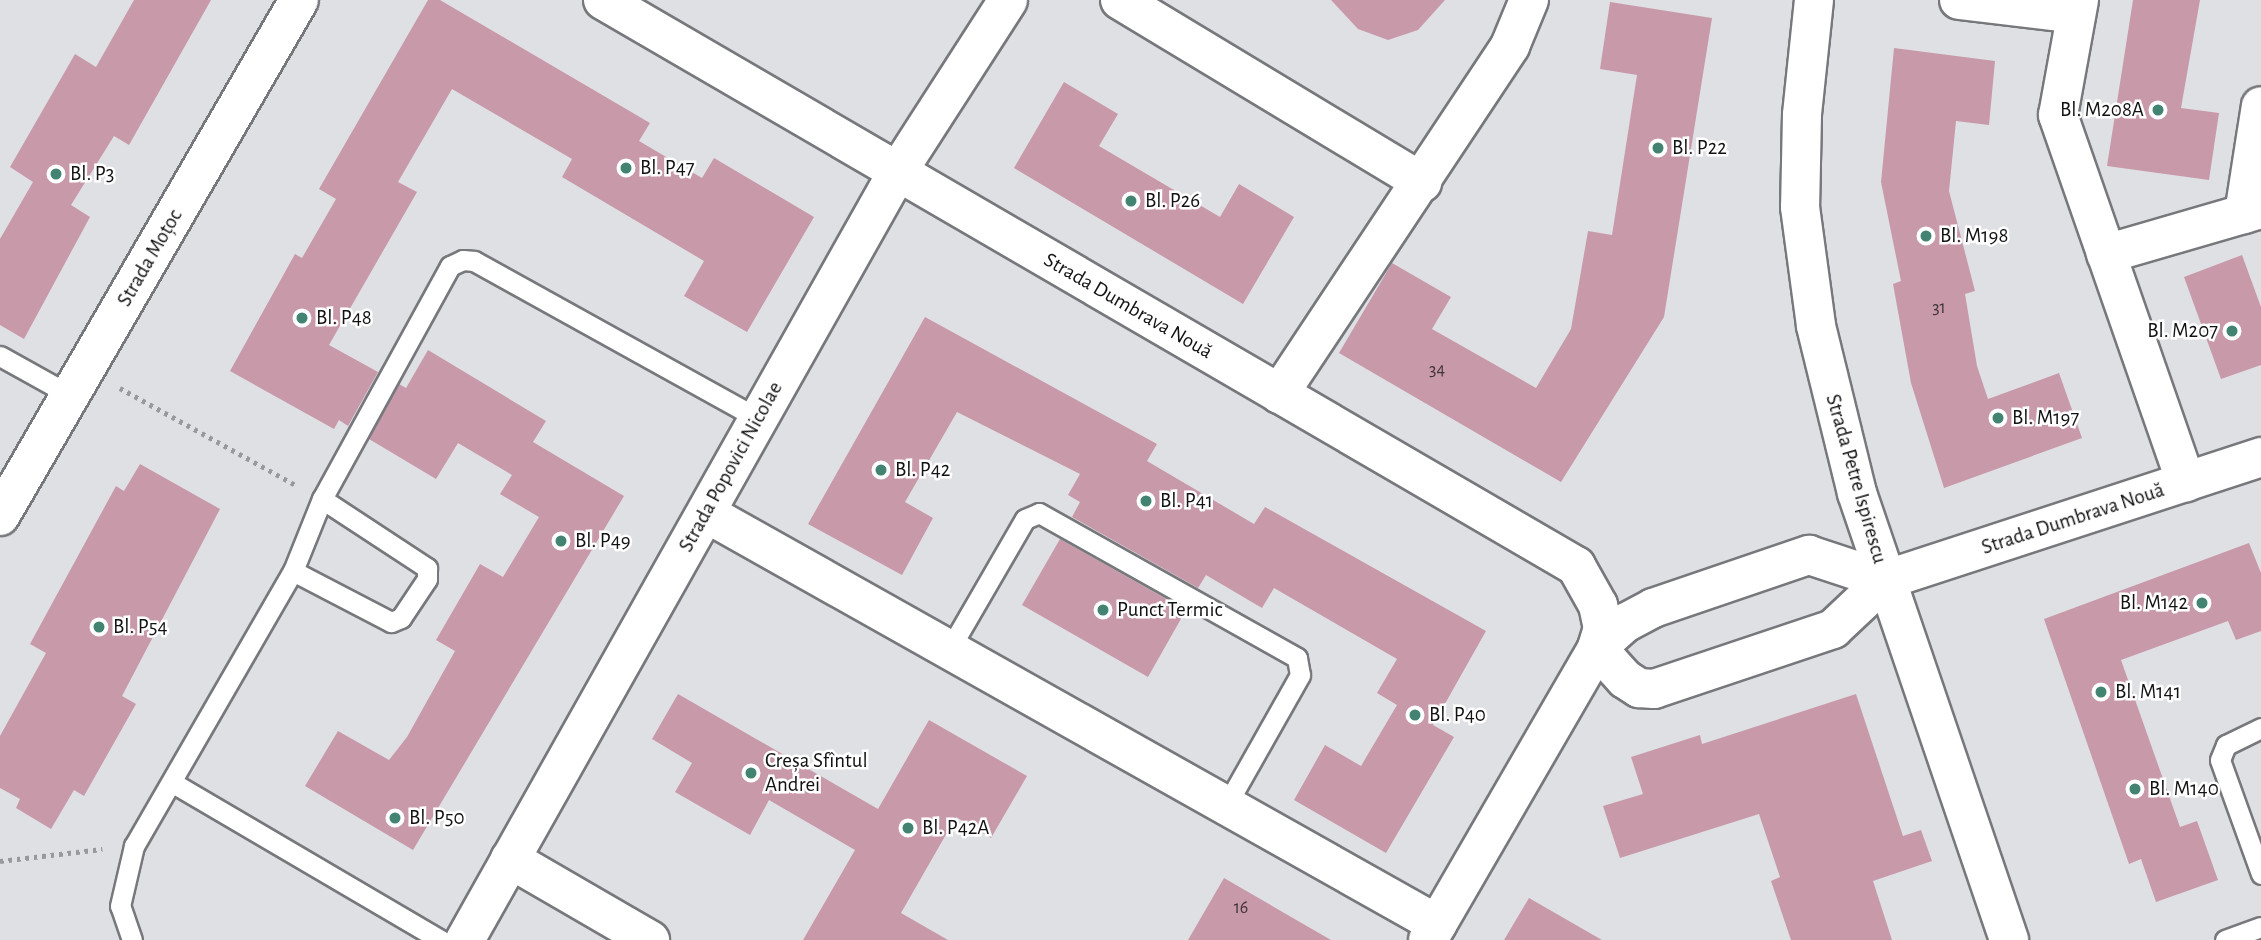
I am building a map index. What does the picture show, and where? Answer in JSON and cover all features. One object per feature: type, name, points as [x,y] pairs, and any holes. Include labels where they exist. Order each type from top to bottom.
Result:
[{"type":"street","name":"Strada Moțoc","points":[[0,516],[299,0]]},
{"type":"street","name":"Strada Dumbrava Nouă","points":[[603,0],[1576,566],[1598,605],[1603,628],[1597,648],[1632,683],[1654,689],[1833,629],[1885,580],[2261,457]]},
{"type":"street","name":"Strada Popovici Nicolae","points":[[465,940],[898,171],[1007,0]]},
{"type":"street","points":[[1121,0],[1422,182]]},
{"type":"street","points":[[1279,394],[1510,46],[1529,0]]},
{"type":"street","name":"Strada Petre Ispirescu","points":[[1814,0],[1802,115],[1800,207],[1806,271],[1857,493],[2009,940]]},
{"type":"street","points":[[1959,0],[2077,7],[2058,115],[2186,482]]},
{"type":"street","points":[[2106,254],[2253,211],[2261,106]]},
{"type":"street","points":[[706,513],[1226,806],[1433,932],[1597,648],[1625,622],[1653,608],[1809,555],[1885,580]]},
{"type":"street","points":[[510,859],[650,940]]},
{"type":"lane","points":[[132,940],[120,906],[134,846],[173,783],[293,571],[321,499],[450,267],[463,260],[474,261],[759,419]]},
{"type":"lane","points":[[0,356],[78,382]]},
{"type":"lane","points":[[293,571],[391,622],[401,618],[427,579],[427,568],[418,559],[321,499]]},
{"type":"lane","points":[[949,650],[1025,519],[1039,513],[1238,625],[1297,659],[1300,666],[1226,806]]},
{"type":"lane","points":[[2261,728],[2225,745],[2220,760],[2261,874]]},
{"type":"lane","points":[[173,783],[441,940]]},
{"type":"lane","points":[[2225,940],[2261,927]]},
{"type":"path","points":[[78,382],[321,499]]},
{"type":"path","points":[[0,861],[134,846]]},
{"type":"building","name":"Bl. P3","points":[[134,0],[211,0],[129,145],[114,136],[71,205],[90,217],[24,339],[0,325],[0,239],[33,182],[10,167],[75,54],[96,67]]},
{"type":"building","name":"Bl. P47","points":[[428,0],[440,0],[650,123],[639,141],[702,178],[714,158],[814,217],[747,332],[684,296],[704,261],[562,177],[572,159],[452,89],[398,182],[417,192],[329,345],[378,372],[348,426],[339,420],[334,429],[230,371],[295,254],[302,258],[336,199],[319,189]]},
{"type":"building","points":[[1331,0],[1445,0],[1418,30],[1388,40],[1358,29]]},
{"type":"building","name":"Bl. M208A","points":[[2133,0],[2200,0],[2181,108],[2219,113],[2209,180],[2107,166]]},
{"type":"building","points":[[1610,2],[1712,18],[1664,317],[1561,482],[1339,353],[1392,263],[1451,297],[1432,329],[1536,388],[1571,329],[1588,231],[1612,235],[1637,75],[1600,69]]},
{"type":"building","name":"Bl. M198","points":[[1894,48],[1995,61],[1989,125],[1956,121],[1949,191],[1975,291],[1965,294],[1977,366],[1988,399],[2059,373],[2082,438],[1944,488],[1911,383],[1893,284],[1901,281],[1881,182]]},
{"type":"building","name":"Bl. P26","points":[[1064,82],[1118,114],[1099,146],[1220,217],[1239,184],[1294,217],[1243,304],[1014,168]]},
{"type":"building","name":"Bl. M207","points":[[2242,255],[2261,307],[2261,365],[2221,379],[2184,277]]},
{"type":"building","points":[[925,317],[1157,444],[1147,461],[1254,524],[1265,507],[1486,631],[1433,725],[1454,737],[1386,853],[1294,800],[1325,745],[1361,766],[1397,705],[1377,693],[1397,659],[1274,588],[1262,608],[1206,575],[1198,588],[1072,517],[1080,502],[1068,495],[1080,474],[957,412],[905,502],[933,518],[902,575],[808,524]]},
{"type":"building","name":"Bl. P49","points":[[428,350],[546,421],[533,442],[624,496],[413,850],[305,786],[338,731],[389,760],[407,737],[455,651],[436,640],[480,564],[503,577],[539,517],[500,494],[512,475],[458,443],[436,479],[369,439],[399,384],[406,388]]},
{"type":"building","name":"Bl. P54","points":[[140,464],[220,509],[122,696],[136,704],[84,796],[74,790],[51,829],[16,808],[20,799],[0,788],[0,736],[46,653],[30,644],[116,486],[124,491]]},
{"type":"building","name":"Punct Termic","points":[[1060,539],[1186,610],[1148,677],[1022,605]]},
{"type":"building","points":[[2249,543],[2261,573],[2261,631],[2236,640],[2228,621],[2121,660],[2180,827],[2197,821],[2218,880],[2156,902],[2141,859],[2129,864],[2044,619]]},
{"type":"building","points":[[678,694],[878,809],[929,720],[1027,776],[991,838],[956,817],[901,913],[948,940],[803,940],[855,850],[769,800],[750,835],[675,792],[692,763],[652,739]]},
{"type":"building","points":[[1856,694],[1903,836],[1921,830],[1932,861],[1873,881],[1892,940],[1791,940],[1771,881],[1780,877],[1759,814],[1620,858],[1603,806],[1643,794],[1631,757],[1700,735],[1702,744]]},
{"type":"building","points":[[1224,878],[1331,940],[1188,940]]},
{"type":"building","points":[[1529,898],[1602,940],[1504,940]]},
{"type":"place","name":"Bl. M208A","points":[[2158,110]]},
{"type":"place","name":"Bl. P22","points":[[1658,148]]},
{"type":"place","name":"Bl. P47","points":[[626,168]]},
{"type":"place","name":"Bl. P3","points":[[56,174]]},
{"type":"place","name":"Bl. P26","points":[[1131,201]]},
{"type":"place","name":"Bl. M198","points":[[1926,236]]},
{"type":"place","name":"Bl. P48","points":[[302,318]]},
{"type":"place","name":"Bl. M207","points":[[2232,331]]},
{"type":"place","name":"Bl. M197","points":[[1998,418]]},
{"type":"place","name":"Bl. P42","points":[[881,470]]},
{"type":"place","name":"Bl. P41","points":[[1146,501]]},
{"type":"place","name":"Bl. P49","points":[[561,541]]},
{"type":"place","name":"Bl. M142","points":[[2202,603]]},
{"type":"place","name":"Punct Termic","points":[[1103,610]]},
{"type":"place","name":"Bl. P54","points":[[99,627]]},
{"type":"place","name":"Bl. M141","points":[[2101,692]]},
{"type":"place","name":"Bl. P40","points":[[1415,715]]},
{"type":"place","name":"Creșa Sfîntul Andrei","points":[[751,773]]},
{"type":"place","name":"Bl. M140","points":[[2135,789]]},
{"type":"place","name":"Bl. P50","points":[[395,818]]},
{"type":"place","name":"Bl. P42A","points":[[908,828]]}]
